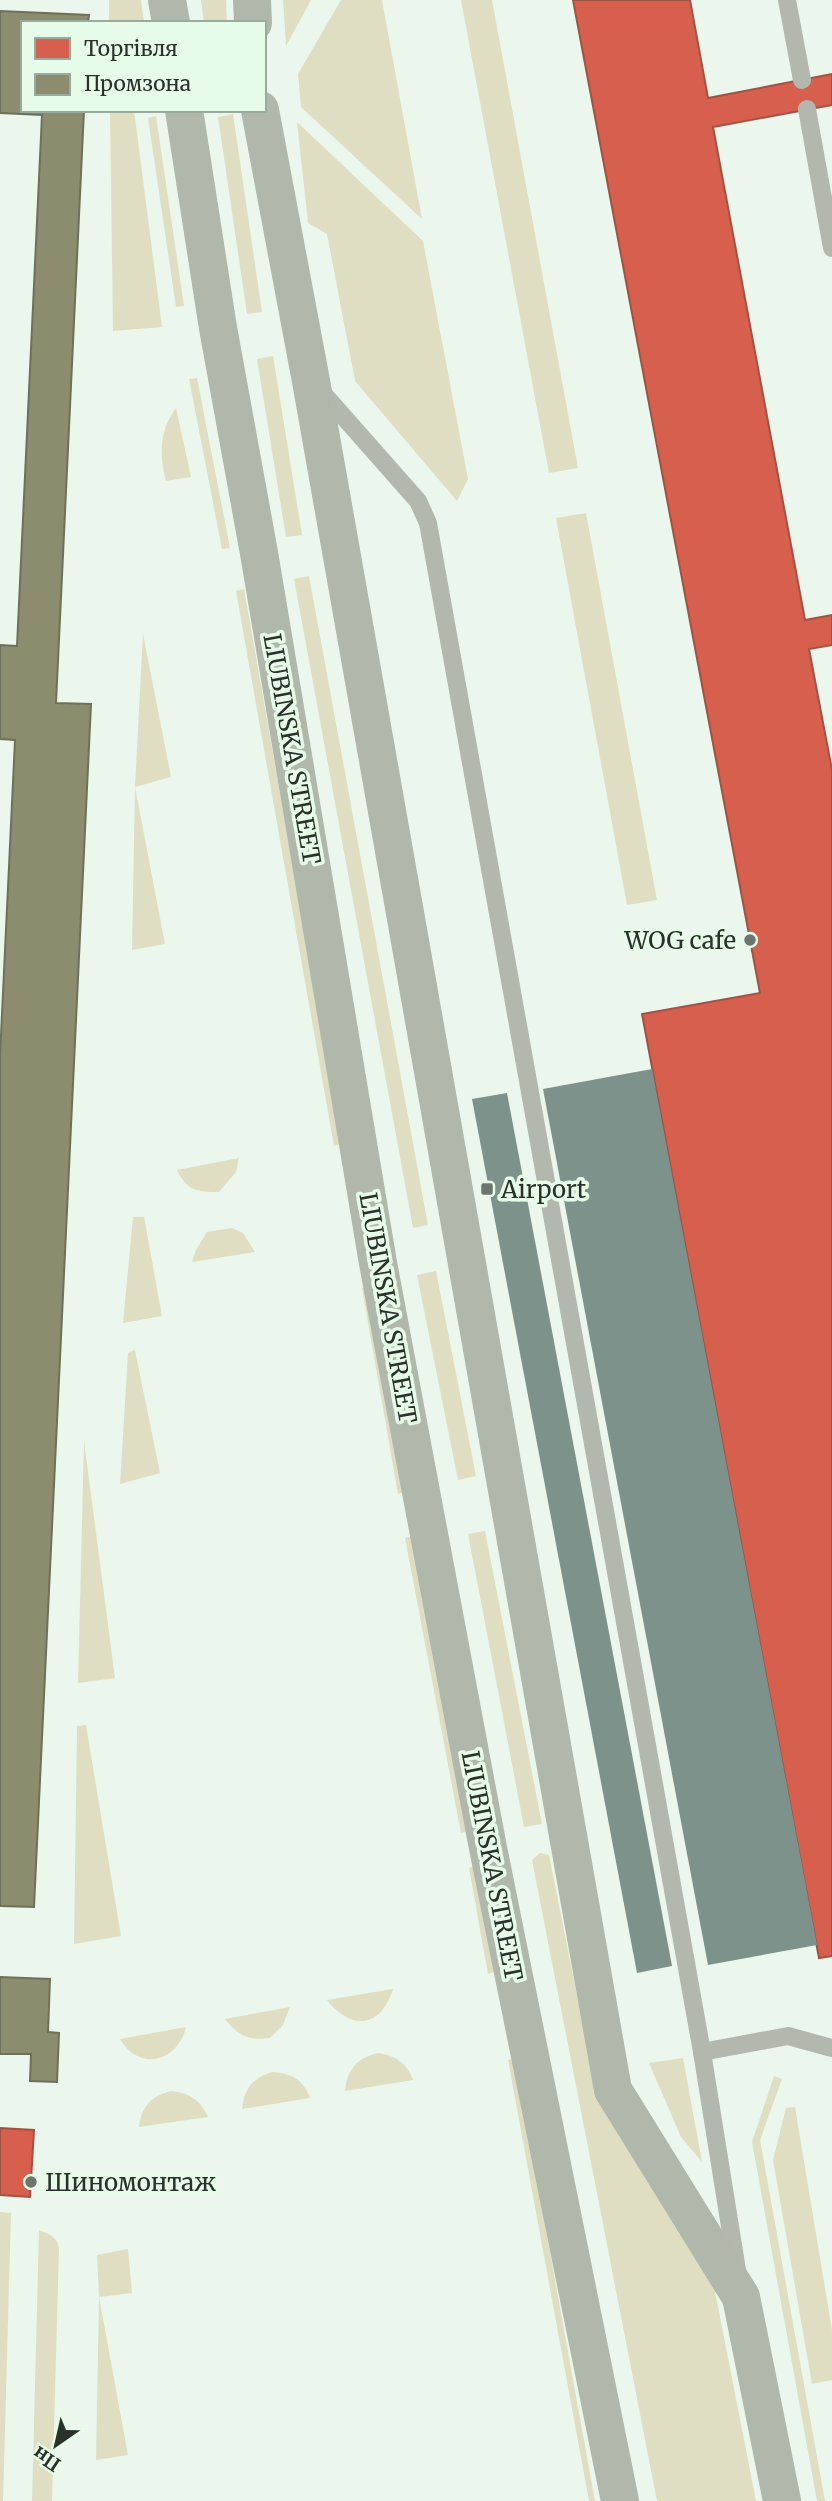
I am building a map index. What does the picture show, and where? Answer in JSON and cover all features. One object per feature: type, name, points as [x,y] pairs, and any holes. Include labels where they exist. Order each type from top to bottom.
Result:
[{"type":"street","points":[[167,0],[171,21]]},
{"type":"street","points":[[252,0],[253,21]]},
{"type":"street","name":"LIUBINSKA STREET","points":[[184,112],[218,328],[259,553],[378,1263],[488,1848],[620,2501]]},
{"type":"street","points":[[260,112],[311,381],[613,2091],[741,2297],[782,2501]]},
{"type":"lane","points":[[787,0],[802,80]]},
{"type":"lane","points":[[807,109],[832,248]]},
{"type":"lane","points":[[311,381],[418,500],[428,523],[702,2052],[741,2297]]},
{"type":"lane","points":[[702,2052],[788,2035],[832,2048]]},
{"type":"green space","points":[[109,0],[141,0],[144,21],[109,21]]},
{"type":"green space","points":[[201,0],[226,0],[227,21],[204,21]]},
{"type":"green space","points":[[283,0],[311,0],[286,46]]},
{"type":"green space","points":[[341,0],[382,0],[422,219],[301,107],[298,74]]},
{"type":"green space","points":[[461,0],[492,0],[578,468],[549,473]]},
{"type":"green space","points":[[110,112],[134,112],[162,327],[113,331]]},
{"type":"green space","points":[[233,114],[262,312],[247,314],[218,117]]},
{"type":"green space","points":[[156,116],[184,306],[176,307],[148,118]]},
{"type":"green space","points":[[297,122],[423,241],[468,479],[457,501],[355,381],[327,234],[308,223]]},
{"type":"green space","points":[[273,356],[302,535],[286,537],[257,359]]},
{"type":"green space","points":[[197,378],[230,548],[222,549],[189,379]]},
{"type":"green space","points":[[176,408],[191,477],[166,481],[162,443],[166,425]]},
{"type":"green space","points":[[586,513],[657,900],[627,905],[556,518]]},
{"type":"green space","points":[[309,576],[428,1225],[413,1228],[294,579]]},
{"type":"green space","points":[[244,589],[342,1144],[334,1146],[236,591]]},
{"type":"green space","points":[[143,634],[171,777],[135,787],[165,944],[132,950],[135,786]]},
{"type":"green space","points":[[239,1158],[236,1172],[219,1192],[194,1189],[177,1170]]},
{"type":"green space","points":[[133,1217],[144,1217],[162,1316],[123,1323]]},
{"type":"green space","points":[[232,1228],[243,1233],[255,1252],[192,1262],[207,1232]]},
{"type":"green space","points":[[436,1271],[476,1476],[458,1480],[417,1275]]},
{"type":"green space","points":[[368,1287],[404,1492],[398,1494],[362,1288]]},
{"type":"green space","points":[[135,1350],[160,1473],[120,1484],[128,1353]]},
{"type":"green space","points":[[84,1441],[115,1678],[78,1683]]},
{"type":"green space","points":[[485,1531],[542,1824],[524,1827],[468,1534]]},
{"type":"green space","points":[[412,1536],[468,1831],[461,1833],[405,1538]]},
{"type":"green space","points":[[86,1725],[121,1936],[74,1944],[77,1726]]},
{"type":"green space","points":[[540,1853],[549,1855],[596,2091],[712,2276],[756,2501],[657,2501],[532,1860]]},
{"type":"green space","points":[[476,1866],[494,1972],[488,1974],[469,1868]]},
{"type":"green space","points":[[393,1989],[381,2012],[365,2021],[346,2017],[327,2000]]},
{"type":"green space","points":[[290,2007],[283,2025],[270,2038],[244,2036],[225,2019]]},
{"type":"green space","points":[[186,2027],[179,2044],[157,2059],[140,2057],[130,2051],[120,2039]]},
{"type":"green space","points":[[378,2053],[400,2061],[413,2080],[345,2091],[348,2076],[354,2066],[364,2058]]},
{"type":"green space","points":[[683,2058],[702,2162],[681,2137],[649,2063]]},
{"type":"green space","points":[[515,2059],[595,2501],[589,2501],[508,2060]]},
{"type":"green space","points":[[273,2072],[296,2079],[310,2098],[242,2109],[245,2095],[251,2085],[260,2077]]},
{"type":"green space","points":[[774,2076],[782,2079],[760,2140],[825,2501],[817,2501],[752,2142]]},
{"type":"green space","points":[[171,2091],[194,2098],[208,2117],[139,2127],[148,2103]]},
{"type":"green space","points":[[795,2107],[832,2330],[832,2380],[812,2384],[773,2160],[786,2108]]},
{"type":"green space","points":[[0,2212],[11,2213],[3,2501],[0,2501]]},
{"type":"green space","points":[[39,2230],[55,2239],[59,2249],[52,2501],[32,2501]]},
{"type":"green space","points":[[128,2249],[132,2293],[99,2297],[97,2255]]},
{"type":"green space","points":[[99,2297],[128,2455],[96,2460]]},
{"type":"building: Торгівля","points":[[573,0],[690,0],[708,98],[832,74],[832,105],[713,127],[805,620],[832,615],[832,645],[809,649],[832,770],[832,1956],[819,1958],[642,1014],[760,993]]},
{"type":"building: Торгівля","points":[[0,2128],[34,2130],[30,2197],[0,2195]]},
{"type":"building: Промзона","points":[[0,11],[89,15],[88,21],[21,21],[21,112],[84,112],[56,703],[91,704],[34,1907],[0,1906],[0,1056],[15,740],[0,739],[0,645],[17,646],[42,115],[0,113]]},
{"type":"building: Промзона","points":[[0,1977],[50,1979],[48,2032],[59,2033],[57,2082],[30,2081],[31,2054],[0,2054]]},
{"type":"building: Інше","points":[[652,1069],[817,1945],[708,1965],[543,1089]]},
{"type":"building: Інше","points":[[507,1093],[672,1966],[637,1973],[472,1099]]},
{"type":"place","name":"WOG cafe","points":[[750,940]]},
{"type":"place","name":"Airport","points":[[487,1189]]},
{"type":"place","name":"Шиномонтаж","points":[[31,2182]]}]
